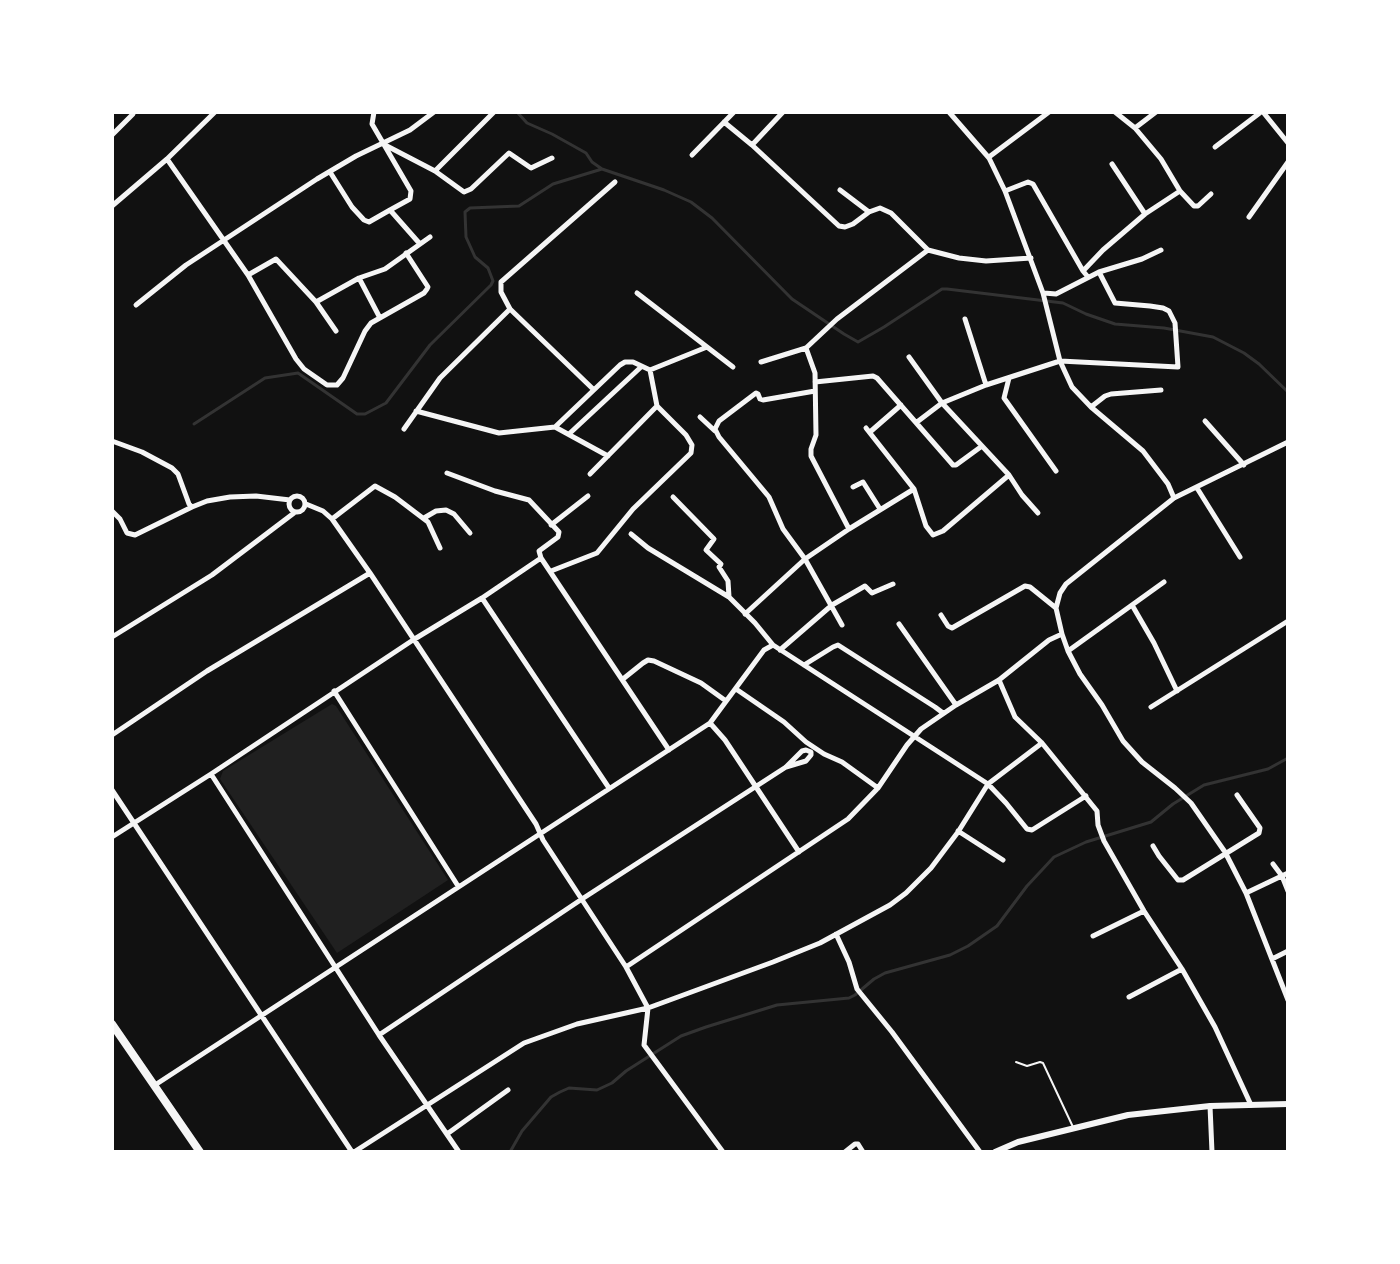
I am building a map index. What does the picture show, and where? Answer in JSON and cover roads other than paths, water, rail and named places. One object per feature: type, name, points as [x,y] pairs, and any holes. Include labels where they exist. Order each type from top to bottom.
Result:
[{"type":"highway","points":[[112,1024],[200,1152]]},
{"type":"street","points":[[112,206],[215,112]]},
{"type":"street","points":[[330,172],[352,207],[369,222],[406,202],[412,195],[372,124],[374,112]]},
{"type":"street","points":[[136,305],[186,265],[224,240],[356,156],[420,124],[434,112]]},
{"type":"street","points":[[435,171],[494,112]]},
{"type":"street","points":[[692,155],[734,112]]},
{"type":"street","points":[[752,145],[783,112]]},
{"type":"street","points":[[949,112],[989,158],[1005,191],[1044,295],[1060,361],[1072,387],[1143,451],[1168,484],[1174,498]]},
{"type":"street","points":[[989,158],[1049,112]]},
{"type":"street","points":[[1115,112],[1135,128],[1194,206],[1211,194]]},
{"type":"street","points":[[1135,128],[1156,112]]},
{"type":"street","points":[[1215,147],[1262,112],[1288,143]]},
{"type":"street","points":[[112,135],[133,114]]},
{"type":"street","points":[[724,122],[839,226],[853,224],[880,208],[891,213],[928,250],[986,261],[1031,258]]},
{"type":"street","points":[[384,144],[435,171],[464,192],[509,153],[531,168],[552,158]]},
{"type":"street","points":[[167,159],[248,275],[296,359],[304,369],[327,385],[337,385],[343,378],[367,327],[427,289],[406,253]]},
{"type":"street","points":[[1249,217],[1288,163]]},
{"type":"street","points":[[1112,164],[1145,214]]},
{"type":"street","points":[[593,389],[510,309],[501,292],[501,282],[615,182]]},
{"type":"street","points":[[1005,191],[1028,182],[1033,184],[1088,277]]},
{"type":"street","points":[[840,190],[869,212]]},
{"type":"street","points":[[1083,271],[1145,214],[1180,191]]},
{"type":"street","points":[[390,210],[420,244]]},
{"type":"street","points":[[316,302],[359,278],[385,269],[430,237]]},
{"type":"street","points":[[761,362],[806,348],[837,319],[928,250]]},
{"type":"street","points":[[1044,295],[1056,294],[1099,272],[1161,250]]},
{"type":"street","points":[[248,275],[278,260],[316,302],[336,331]]},
{"type":"street","points":[[917,422],[942,403],[1060,361],[1178,367],[1175,323],[1169,311],[1115,303],[1099,272]]},
{"type":"street","points":[[359,278],[380,318]]},
{"type":"street","points":[[637,293],[733,367]]},
{"type":"street","points":[[404,429],[440,378],[510,309]]},
{"type":"street","points":[[965,319],[986,385]]},
{"type":"street","points":[[555,427],[625,362],[633,362],[650,370],[707,347]]},
{"type":"street","points":[[806,348],[815,373],[816,435],[811,449],[812,461],[849,529]]},
{"type":"street","points":[[909,357],[942,403],[1009,475],[1038,513]]},
{"type":"street","points":[[569,434],[641,367]]},
{"type":"street","points":[[551,571],[597,553],[633,509],[691,453],[692,445],[686,435],[657,406],[650,370]]},
{"type":"street","points":[[815,382],[873,376],[953,465],[982,446]]},
{"type":"street","points":[[1009,377],[1004,398],[1056,471]]},
{"type":"street","points":[[1091,407],[1111,394],[1161,390]]},
{"type":"street","points":[[715,432],[719,421],[756,393],[763,400],[815,391]]},
{"type":"street","points":[[901,405],[868,430],[914,489],[930,533],[935,536],[1009,475]]},
{"type":"street","points":[[590,474],[657,406]]},
{"type":"street","points":[[416,411],[499,433],[555,427],[608,456]]},
{"type":"street","points":[[700,417],[769,497],[783,529],[805,559],[842,625]]},
{"type":"street","points":[[1205,421],[1244,465]]},
{"type":"street","points":[[112,441],[172,468],[178,474],[192,507]]},
{"type":"street","points":[[1288,442],[1174,498],[1066,584],[1056,608],[1068,651],[1123,741],[1142,762],[1191,803],[1225,852],[1246,893],[1288,1000]]},
{"type":"street","points":[[447,473],[529,500],[559,532],[559,536],[539,551],[541,558],[669,750]]},
{"type":"street","points":[[853,487],[864,483],[880,509]]},
{"type":"street","points":[[332,519],[375,486],[424,518],[440,548]]},
{"type":"street","points":[[1197,488],[1240,557]]},
{"type":"street","points":[[745,614],[805,559],[914,489]]},
{"type":"street","points":[[112,511],[127,533],[135,535],[192,507],[230,497],[290,500],[299,496],[306,504],[323,511],[332,519],[626,967],[648,1008],[644,1045],[723,1152]]},
{"type":"street","points":[[551,525],[588,496]]},
{"type":"street","points":[[673,497],[714,538],[706,550],[721,564],[719,567],[728,581],[729,597]]},
{"type":"street","points":[[290,500],[289,507],[294,513]]},
{"type":"street","points":[[112,636],[212,575],[294,513],[302,511],[306,504]]},
{"type":"street","points":[[424,518],[436,511],[446,510],[454,514],[470,533]]},
{"type":"street","points":[[631,534],[648,548],[729,597],[780,650],[988,784],[1025,828],[1030,830],[1086,796]]},
{"type":"street","points":[[112,837],[541,558]]},
{"type":"street","points":[[112,735],[207,671],[370,573]]},
{"type":"street","points":[[1068,651],[1164,582]]},
{"type":"street","points":[[780,650],[832,605],[865,586],[872,593],[893,584]]},
{"type":"street","points":[[941,615],[952,628],[1025,586],[1056,608]]},
{"type":"street","points":[[482,598],[609,788]]},
{"type":"street","points":[[1132,605],[1177,691]]},
{"type":"street","points":[[1151,707],[1288,621]]},
{"type":"street","points":[[899,624],[956,705]]},
{"type":"street","points":[[626,967],[848,819],[878,788],[921,729],[999,680],[1049,640],[1062,634]]},
{"type":"street","points":[[154,1086],[710,723],[764,650],[773,645]]},
{"type":"street","points":[[804,665],[838,645],[943,713]]},
{"type":"street","points":[[623,679],[648,660],[654,661],[701,683],[726,701]]},
{"type":"street","points":[[999,680],[1015,717],[1042,743],[1099,813],[1098,825],[1104,841],[1215,1027],[1251,1105]]},
{"type":"street","points":[[736,689],[784,722],[813,750],[842,762],[878,788]]},
{"type":"street","points":[[334,691],[458,886]]},
{"type":"street","points":[[710,723],[725,740],[799,852]]},
{"type":"street","points":[[112,790],[353,1152],[524,1043],[577,1024],[648,1008],[773,962],[836,934],[890,905],[931,868],[988,784],[1042,743]]},
{"type":"street","points":[[786,767],[806,761],[813,750]]},
{"type":"street","points":[[379,1035],[786,767],[802,751],[813,750]]},
{"type":"street","points":[[211,774],[379,1035],[447,1134],[455,1151]]},
{"type":"street","points":[[1153,846],[1180,881],[1259,833],[1237,795]]},
{"type":"street","points":[[958,831],[1003,860]]},
{"type":"street","points":[[1273,864],[1285,874],[1288,891]]},
{"type":"street","points":[[1246,893],[1285,874]]},
{"type":"street","points":[[1093,936],[1144,911]]},
{"type":"street","points":[[836,934],[857,989],[980,1152]]},
{"type":"street","points":[[1272,959],[1288,951]]},
{"type":"street","points":[[1129,997],[1182,969]]},
{"type":"street","points":[[447,1134],[508,1090]]},
{"type":"street","points":[[995,1152],[1018,1142],[1128,1115],[1210,1106],[1288,1104]]},
{"type":"street","points":[[1210,1106],[1212,1152]]},
{"type":"street","points":[[845,1152],[855,1144],[863,1152]]},
{"type":"street","points":[[365,1145],[369,1152]]},
{"type":"lane","points":[[1016,1062],[1027,1066],[1043,1063],[1074,1128]]},
{"type":"waterway","points":[[517,112],[527,123],[586,153],[602,169],[691,202],[712,218],[792,299],[858,342],[942,289],[947,289],[1063,303],[1115,324],[1164,328],[1213,337],[1244,353],[1288,392]]},
{"type":"waterway","points":[[194,424],[265,378],[298,373],[357,414],[365,414],[386,403],[430,345],[493,281],[488,268],[475,257],[466,237],[465,212],[470,208],[519,206],[553,184],[602,169]]},
{"type":"waterway","points":[[510,1152],[522,1131],[551,1097],[560,1092],[569,1088],[597,1090],[681,1036],[706,1027],[777,1005],[849,998],[885,973],[950,955],[997,926],[1054,857],[1086,842],[1151,822],[1204,785],[1268,769],[1288,758]]}]
